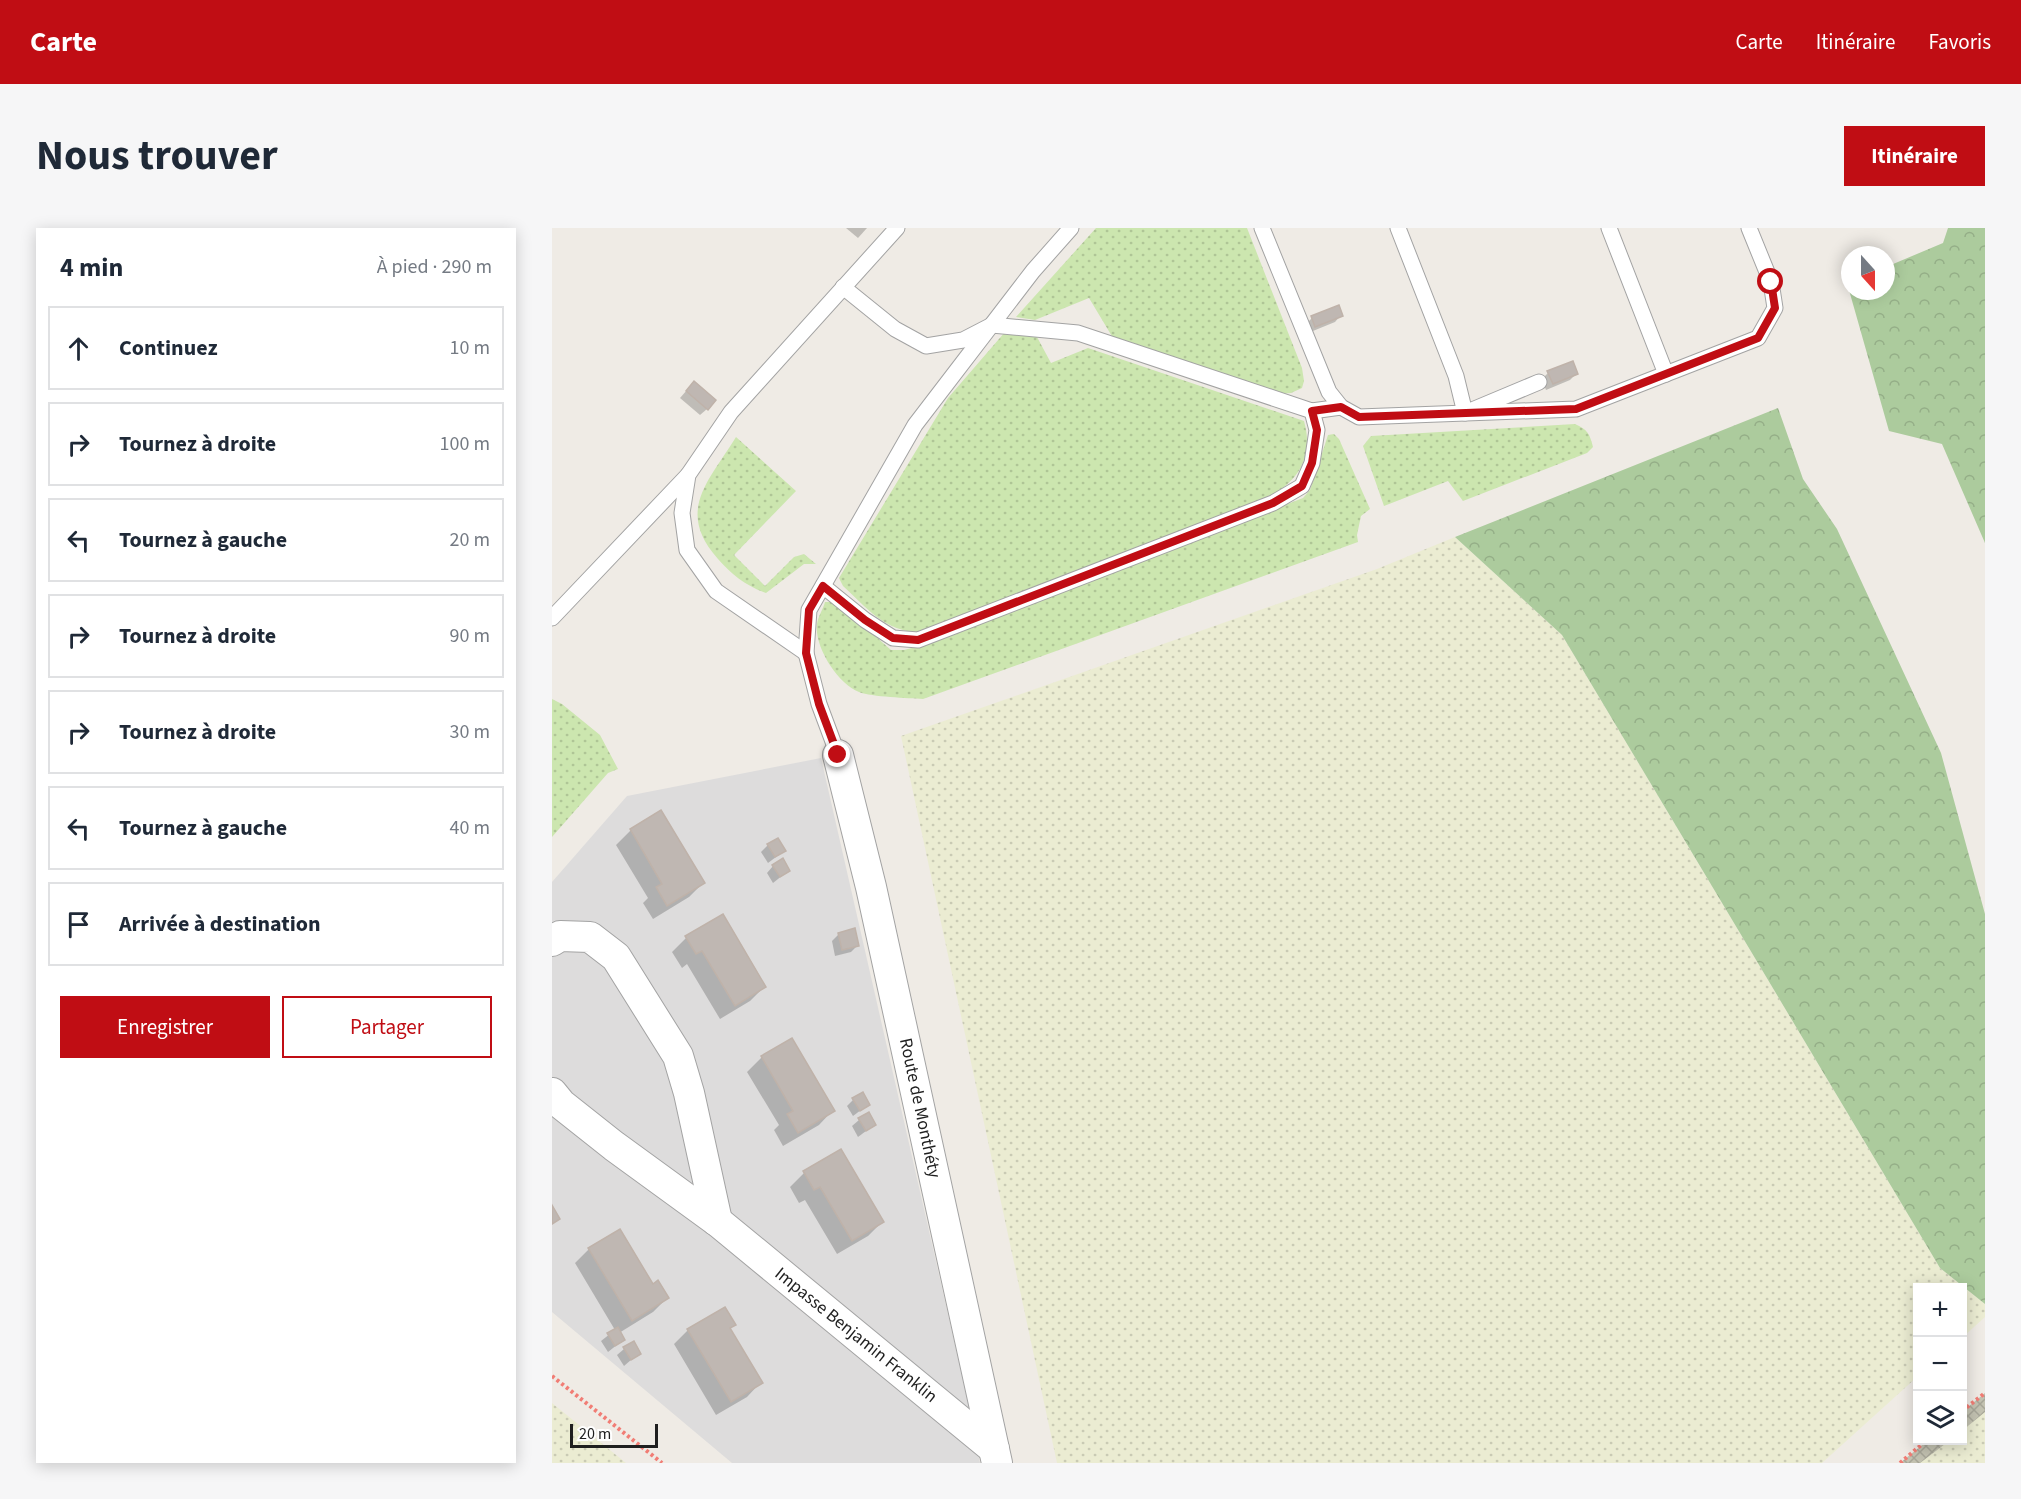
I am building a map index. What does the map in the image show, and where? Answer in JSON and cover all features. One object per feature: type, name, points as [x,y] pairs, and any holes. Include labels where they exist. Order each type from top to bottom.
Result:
[{"type":"street","name":"Route de Monthéty","points":[[838,755],[871,887],[995,1456]]},
{"type":"street","points":[[552,941],[560,936],[591,937],[616,957],[678,1056],[689,1093],[717,1221]]},
{"type":"street","name":"Impasse Benjamin Franklin","points":[[552,1093],[561,1104],[614,1146],[717,1221],[995,1456]]},
{"type":"lane","points":[[552,618],[688,475],[731,412],[897,228]]},
{"type":"lane","points":[[838,755],[819,704],[806,653],[809,610],[915,425],[1032,272],[1071,228]]},
{"type":"lane","points":[[1262,228],[1329,392],[1341,407],[1359,417],[1576,409],[1758,338],[1775,308],[1771,282],[1749,228]]},
{"type":"lane","points":[[1398,228],[1456,376],[1465,413]]},
{"type":"lane","points":[[1610,228],[1666,374]]},
{"type":"lane","points":[[843,287],[895,328],[926,346],[963,340],[992,325],[1077,333],[1312,411],[1341,407]]},
{"type":"lane","points":[[1465,413],[1539,382]]},
{"type":"lane","points":[[823,586],[865,620],[893,638],[918,640],[1273,503],[1302,486],[1312,463],[1317,430],[1312,411]]},
{"type":"lane","points":[[688,475],[682,513],[687,550],[716,591],[806,653]]},
{"type":"path","points":[[552,1376],[662,1463]]},
{"type":"path","points":[[1967,1407],[1985,1393]]},
{"type":"path","points":[[1900,1463],[1921,1445]]},
{"type":"shaded area","points":[[821,758],[969,1406],[980,1463],[732,1463],[552,1312],[552,882],[627,796]]},
{"type":"shaded area","points":[[1985,1393],[1985,1463],[1900,1463],[1922,1445],[1967,1445],[1967,1408]]},
{"type":"green space","points":[[1096,228],[1247,228],[1302,368],[1304,381],[1302,388],[1291,393],[1278,394],[1113,338],[1089,298],[1035,320],[1016,317]]},
{"type":"green space","points":[[1948,228],[1985,228],[1985,543],[1942,444],[1889,431],[1852,300],[1895,300],[1895,263],[1943,243]]},
{"type":"green space","points":[[1005,332],[1037,337],[1051,363],[1088,348],[1304,421],[1307,445],[1302,466],[1289,483],[1269,497],[919,632],[896,628],[868,610],[843,586],[839,578],[948,398]]},
{"type":"green space","points":[[1778,408],[1803,479],[1837,529],[1941,753],[1985,914],[1985,1304],[1967,1290],[1967,1283],[1959,1283],[1940,1268],[1562,635],[1455,537]]},
{"type":"green space","points":[[1575,424],[1585,430],[1591,439],[1593,447],[1587,453],[1463,501],[1448,481],[1384,506],[1363,446],[1371,436]]},
{"type":"green space","points":[[1334,434],[1339,439],[1370,509],[1361,516],[1358,542],[923,699],[859,692],[843,681],[823,654],[817,624],[825,602],[834,602],[842,607],[891,650],[904,650],[927,644],[1303,498],[1310,490],[1328,435]]},
{"type":"green space","points":[[736,437],[796,491],[734,555],[765,586],[794,557],[804,554],[816,564],[804,564],[766,593],[745,583],[718,559],[705,542],[699,526],[698,511],[701,496],[707,482]]},
{"type":"green space","points":[[1455,537],[1562,635],[1940,1268],[1959,1283],[1913,1283],[1913,1381],[1822,1463],[1057,1463],[901,736],[1377,569]]},
{"type":"green space","points":[[552,699],[562,704],[600,735],[618,769],[608,773],[552,837]]},
{"type":"green space","points":[[1967,1290],[1985,1304],[1985,1317],[1967,1333]]},
{"type":"green space","points":[[552,1403],[626,1463],[552,1463]]},
{"type":"green space","points":[[1985,1412],[1985,1463],[1920,1463],[1944,1445],[1967,1445],[1967,1427]]},
{"type":"building","points":[[1339,305],[1343,316],[1315,327],[1311,316]]},
{"type":"building","points":[[1573,361],[1578,374],[1553,384],[1547,371]]},
{"type":"building","points":[[694,381],[716,400],[708,410],[686,391]]},
{"type":"building","points":[[661,810],[705,883],[667,906],[656,887],[662,884],[630,829]]},
{"type":"building","points":[[778,838],[786,851],[775,857],[767,844]]},
{"type":"building","points":[[783,858],[790,871],[780,877],[772,865]]},
{"type":"building","points":[[723,914],[766,987],[735,1006],[702,951],[696,954],[685,936]]},
{"type":"building","points":[[855,928],[859,946],[842,950],[838,933]]},
{"type":"building","points":[[792,1038],[835,1111],[798,1133],[787,1114],[793,1111],[761,1056]]},
{"type":"building","points":[[863,1092],[870,1105],[860,1111],[852,1098]]},
{"type":"building","points":[[869,1112],[876,1125],[866,1131],[858,1118]]},
{"type":"building","points":[[841,1149],[884,1222],[852,1241],[820,1187],[814,1190],[803,1171]]},
{"type":"building","points":[[552,1205],[560,1219],[552,1224]]},
{"type":"building","points":[[620,1229],[653,1284],[658,1280],[669,1298],[632,1321],[588,1248]]},
{"type":"building","points":[[725,1307],[736,1325],[730,1328],[763,1383],[731,1402],[687,1329]]},
{"type":"building","points":[[618,1327],[625,1340],[615,1346],[607,1333]]},
{"type":"building","points":[[634,1341],[641,1354],[631,1360],[623,1347]]},
{"type":"route","points":[[838,755],[819,704],[806,653],[809,610],[823,586],[865,620],[893,638],[918,640],[1273,503],[1302,486],[1312,463],[1317,430],[1312,411],[1341,407],[1359,417],[1576,409],[1758,338],[1775,308],[1771,282]]}]
